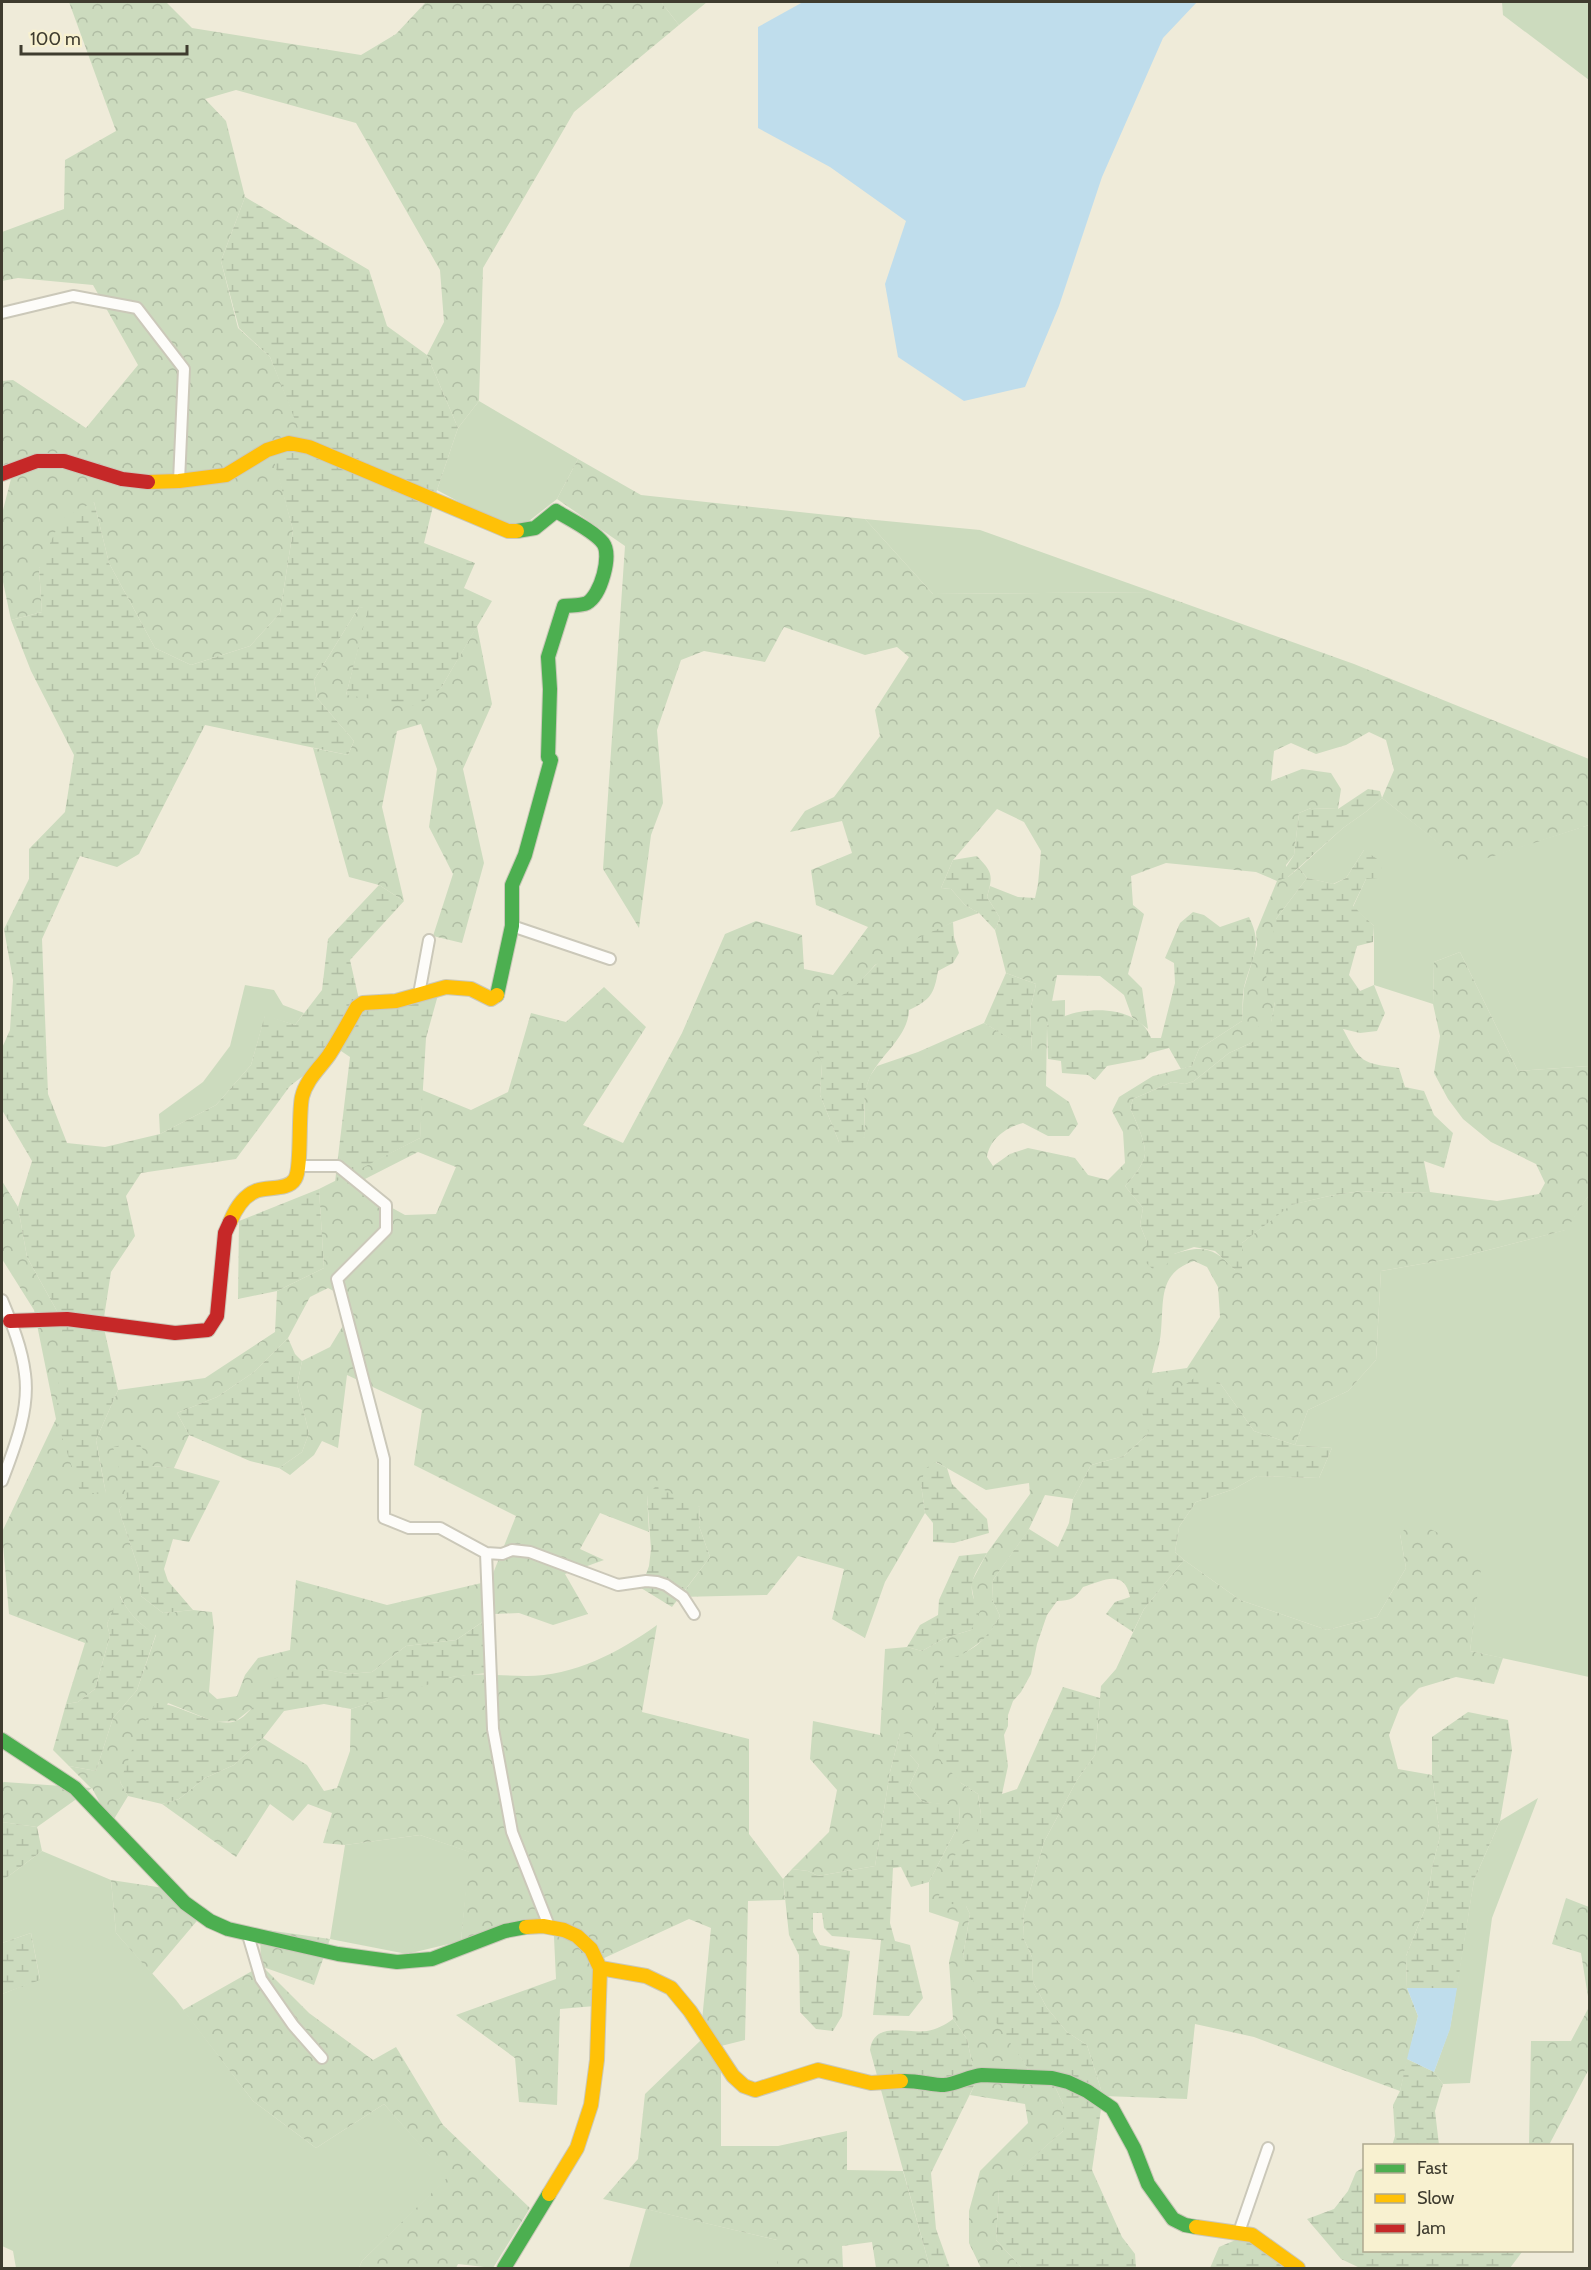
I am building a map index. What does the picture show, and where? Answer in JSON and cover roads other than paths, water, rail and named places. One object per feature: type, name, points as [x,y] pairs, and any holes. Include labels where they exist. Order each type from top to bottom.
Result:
[{"type":"street","points":[[2,313],[73,296],[137,308],[184,369],[179,481]]},
{"type":"street","points":[[2,474],[37,460],[64,461],[122,479],[150,482],[179,481],[226,475],[267,450],[289,443],[309,447],[508,531],[527,532],[546,522],[556,511],[603,542],[608,557],[602,580],[592,598],[587,603],[564,606],[548,657],[550,688],[548,757],[551,760],[525,855],[512,885],[512,926],[497,995],[491,999],[471,989],[446,987],[396,1001],[363,1003],[357,1007],[329,1055],[308,1081],[302,1096],[298,1131],[298,1166],[295,1179],[289,1185],[255,1191],[236,1207],[225,1233],[217,1316],[208,1330],[187,1335],[121,1329],[75,1320],[10,1321]]},
{"type":"street","points":[[512,926],[610,959]]},
{"type":"street","points":[[419,994],[429,940]]},
{"type":"street","points":[[298,1166],[338,1166],[386,1205],[386,1230],[337,1279],[384,1459],[384,1518],[409,1528],[440,1528],[486,1552],[502,1554],[512,1550],[530,1552],[618,1585],[646,1581],[657,1582],[666,1585],[683,1597],[694,1614]]},
{"type":"street","points":[[2,1300],[21,1350],[26,1376],[25,1404],[2,1482]]},
{"type":"street","points":[[486,1552],[493,1730],[512,1832],[549,1926]]},
{"type":"street","points":[[2,1740],[75,1788],[185,1903],[220,1926],[248,1935],[365,1959],[412,1962],[448,1955],[514,1928],[549,1926],[573,1933],[583,1939],[597,1956],[600,1968],[594,2094],[586,2127],[577,2148],[504,2268]]},
{"type":"street","points":[[248,1935],[261,1979],[293,2025],[322,2058]]},
{"type":"street","points":[[600,1968],[658,1979],[674,1990],[691,2010],[708,2042],[733,2075],[750,2090],[818,2070],[871,2083],[917,2080],[941,2085],[982,2075],[1052,2078],[1068,2082],[1087,2091],[1112,2108],[1134,2148],[1148,2184],[1173,2219],[1185,2225],[1239,2232],[1260,2238],[1298,2268]]},
{"type":"street","points":[[1239,2232],[1268,2148]]},
{"type":"water","points":[[803,2],[1197,2],[1163,38],[1102,177],[1059,306],[1025,387],[964,401],[898,357],[885,284],[906,221],[830,167],[758,128],[758,27]]},
{"type":"water","points":[[1407,1988],[1457,1988],[1450,2029],[1434,2072],[1407,2059],[1418,2016]]}]
